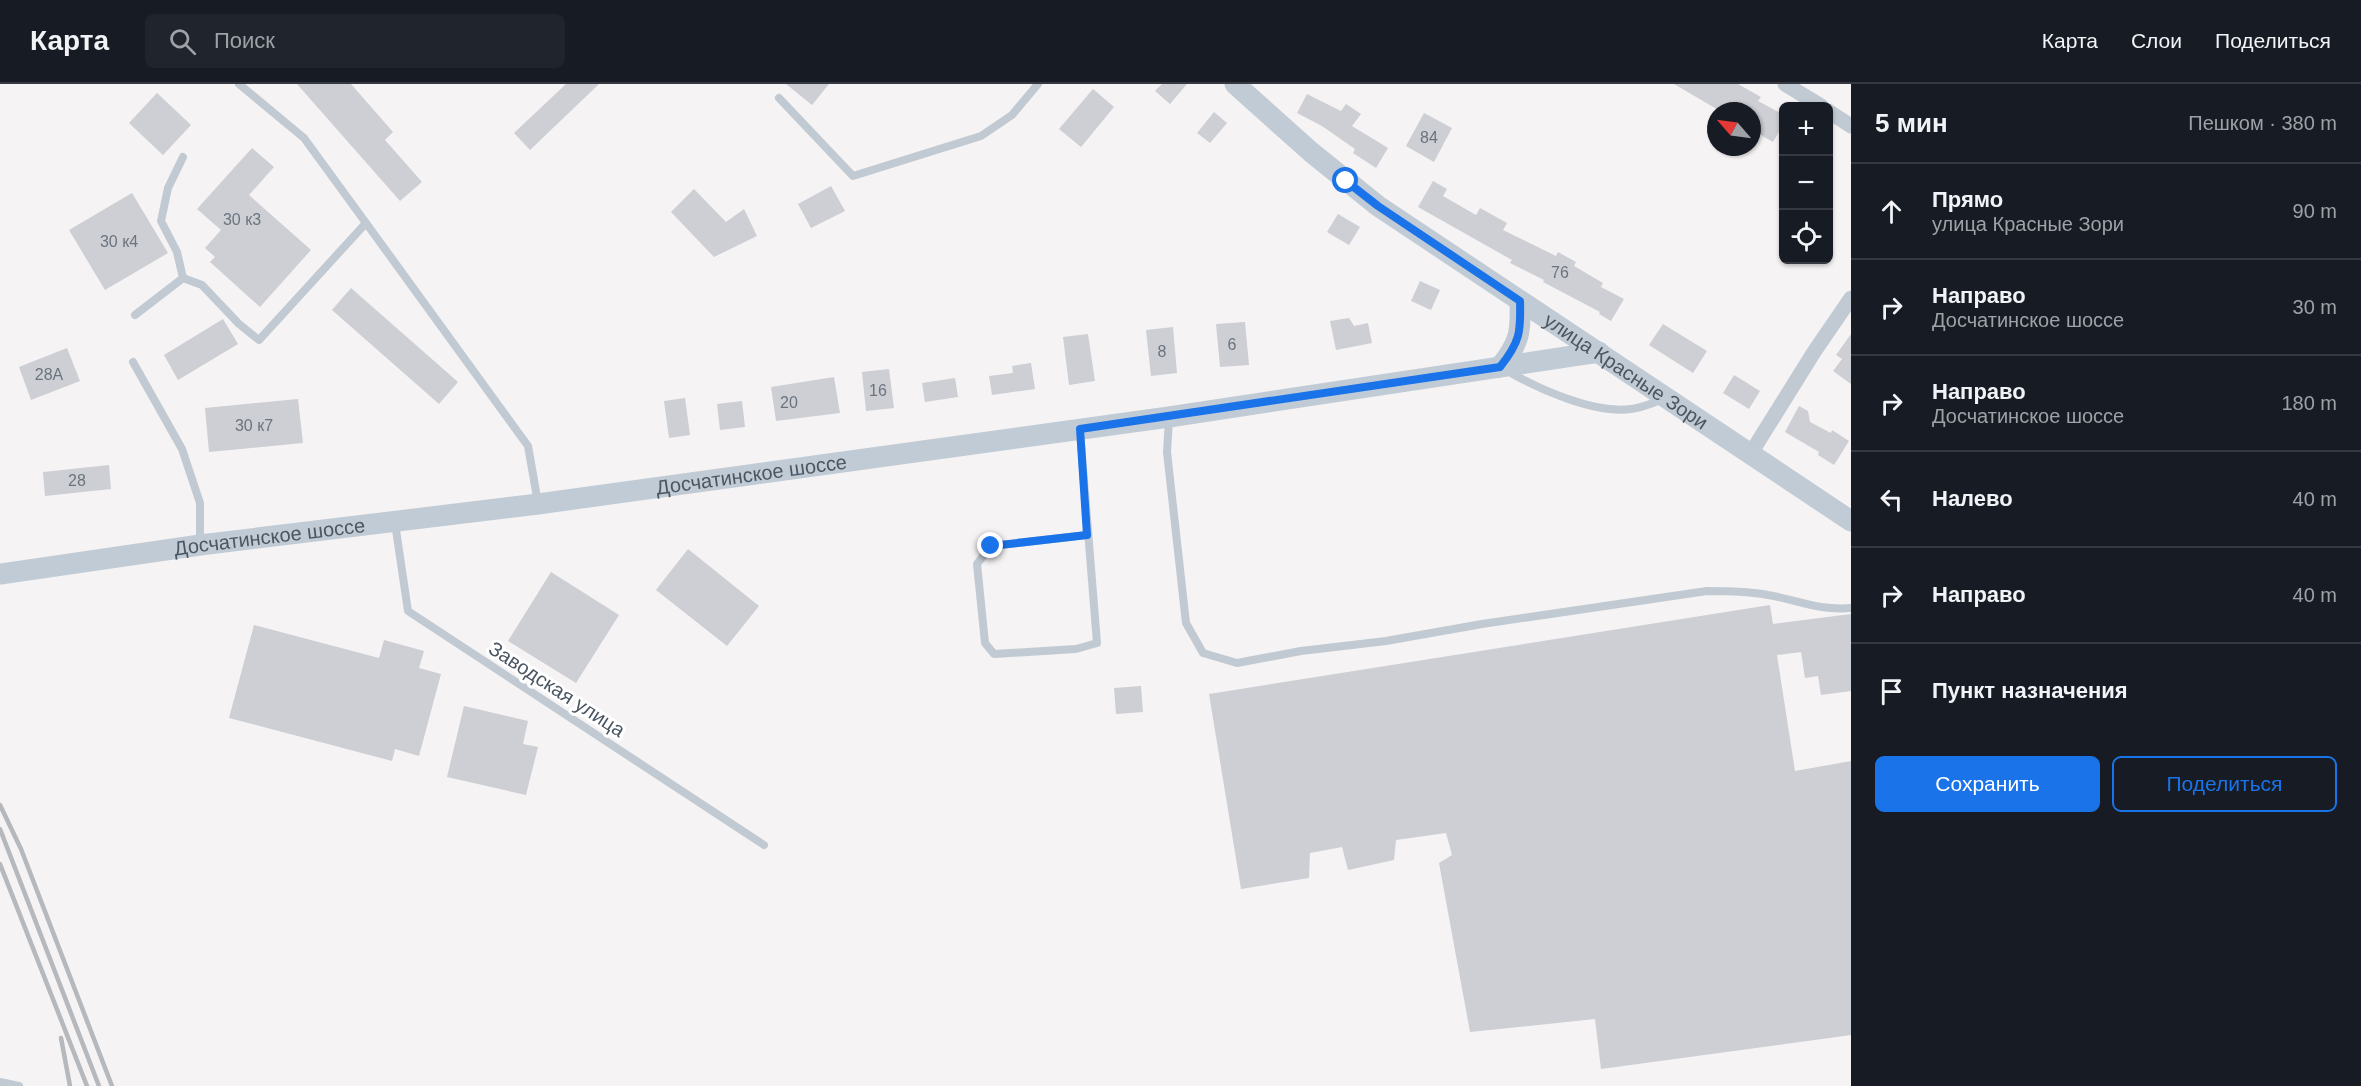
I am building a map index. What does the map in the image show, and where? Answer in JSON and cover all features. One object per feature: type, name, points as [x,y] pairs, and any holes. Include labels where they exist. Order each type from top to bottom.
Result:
[{"type":"street","name":"улица Красные Зори","points":[[1235,84],[1311,152],[1378,206],[1851,521]]},
{"type":"street","points":[[1785,84],[1814,102]]},
{"type":"street","points":[[1833,114],[1851,126]]},
{"type":"street","points":[[1751,453],[1814,352],[1851,298]]},
{"type":"street","points":[[1500,367],[1519,340],[1520,301]]},
{"type":"street","name":"Досчатинское шоссе","points":[[9,572],[200,545],[538,504],[1169,417],[1599,352]]},
{"type":"lane","points":[[239,84],[304,138],[528,446],[538,504]]},
{"type":"lane","points":[[779,98],[853,176],[981,136],[1012,115],[1038,84]]},
{"type":"lane","points":[[183,157],[168,188],[161,221],[177,252],[183,278]]},
{"type":"lane","points":[[183,278],[202,285],[239,324],[259,340],[366,223]]},
{"type":"lane","points":[[135,315],[183,278]]},
{"type":"lane","points":[[133,362],[182,449],[200,503],[200,545]]},
{"type":"lane","points":[[1500,367],[1534,387],[1600,408],[1631,410],[1668,398]]},
{"type":"lane","points":[[1169,417],[1167,452],[1186,623],[1203,653],[1237,663],[1301,651],[1386,641],[1482,624],[1707,591],[1742,591],[1770,595],[1798,604],[1837,610],[1851,608]]},
{"type":"lane","points":[[1080,429],[1097,643],[1076,649],[994,654],[985,643],[977,564],[991,546],[1087,535]]},
{"type":"lane","name":"Заводская улица","points":[[395,521],[408,611],[764,845]]},
{"type":"lane","points":[[0,1082],[19,1086]]},
{"type":"building","points":[[297,84],[351,84],[393,132],[385,140],[422,182],[400,201]]},
{"type":"building","points":[[566,84],[599,84],[530,150],[514,133]]},
{"type":"building","points":[[786,84],[829,84],[812,105]]},
{"type":"building","points":[[1162,84],[1187,84],[1170,104],[1155,91]]},
{"type":"building","points":[[1674,84],[1738,84],[1761,97],[1758,101],[1760,102],[1707,103]]},
{"type":"building","points":[[1093,89],[1114,107],[1081,147],[1059,129]]},
{"type":"building","points":[[157,93],[191,125],[163,155],[129,123]]},
{"type":"building","points":[[1307,94],[1341,111],[1346,104],[1361,114],[1352,126],[1388,148],[1376,168],[1353,153],[1355,149],[1322,126],[1297,113]]},
{"type":"building","points":[[1761,103],[1779,112],[1779,132],[1773,142],[1761,135]]},
{"type":"building","points":[[1214,112],[1227,123],[1210,143],[1197,133]]},
{"type":"building","points":[[1424,113],[1452,128],[1434,162],[1406,146]]},
{"type":"building","points":[[252,148],[274,167],[249,195],[311,250],[260,307],[210,262],[215,257],[205,248],[221,230],[197,209]]},
{"type":"building","points":[[1433,181],[1447,189],[1443,196],[1476,215],[1480,208],[1507,223],[1503,230],[1556,256],[1558,252],[1576,262],[1574,266],[1603,283],[1601,287],[1624,299],[1611,321],[1599,314],[1600,312],[1510,263],[1512,260],[1418,207]]},
{"type":"building","points":[[831,186],[845,211],[811,228],[798,204]]},
{"type":"building","points":[[694,189],[726,222],[744,209],[757,236],[714,257],[671,212]]},
{"type":"building","points":[[132,193],[168,253],[105,290],[69,230]]},
{"type":"building","points":[[1338,214],[1360,227],[1349,245],[1327,232]]},
{"type":"building","points":[[1420,281],[1440,290],[1431,310],[1411,301]]},
{"type":"building","points":[[351,288],[458,382],[439,404],[332,310]]},
{"type":"building","points":[[1349,318],[1354,326],[1368,323],[1372,343],[1336,350],[1330,321]]},
{"type":"building","points":[[223,319],[238,344],[178,380],[164,355]]},
{"type":"building","points":[[1245,322],[1249,365],[1220,367],[1216,324]]},
{"type":"building","points":[[1663,324],[1707,351],[1693,373],[1649,345]]},
{"type":"building","points":[[1173,327],[1177,373],[1151,376],[1146,330]]},
{"type":"building","points":[[1088,334],[1095,381],[1069,385],[1063,337]]},
{"type":"building","points":[[1851,334],[1851,384],[1833,371],[1842,359],[1836,355]]},
{"type":"building","points":[[67,348],[80,381],[31,400],[19,367]]},
{"type":"building","points":[[1031,363],[1035,389],[992,395],[989,376],[1013,373],[1012,366]]},
{"type":"building","points":[[889,369],[894,408],[866,411],[862,372]]},
{"type":"building","points":[[1734,375],[1760,391],[1749,409],[1723,393]]},
{"type":"building","points":[[834,377],[840,413],[776,421],[771,387]]},
{"type":"building","points":[[955,378],[958,397],[925,402],[922,383]]},
{"type":"building","points":[[685,398],[690,435],[669,438],[664,401]]},
{"type":"building","points":[[298,399],[303,443],[209,452],[205,408]]},
{"type":"building","points":[[742,401],[745,427],[720,430],[717,404]]},
{"type":"building","points":[[1799,406],[1808,411],[1810,422],[1831,433],[1832,430],[1849,441],[1834,465],[1818,455],[1819,452],[1785,432]]},
{"type":"building","points":[[109,465],[111,489],[45,496],[43,472]]},
{"type":"building","points":[[688,549],[759,606],[727,646],[656,590]]},
{"type":"building","points":[[551,572],[619,615],[576,683],[508,641]]},
{"type":"building","points":[[1770,605],[1773,624],[1851,614],[1851,691],[1821,695],[1818,676],[1805,678],[1801,652],[1777,655],[1795,771],[1851,761],[1851,1035],[1601,1069],[1595,1019],[1470,1032],[1439,863],[1452,855],[1446,833],[1396,840],[1394,860],[1348,870],[1342,847],[1310,853],[1309,878],[1241,889],[1209,694]]},
{"type":"building","points":[[254,625],[379,658],[384,640],[424,651],[419,668],[441,674],[419,756],[395,749],[392,761],[229,718]]},
{"type":"building","points":[[1141,686],[1143,712],[1116,714],[1114,688]]},
{"type":"building","points":[[464,706],[528,721],[523,744],[538,747],[526,795],[447,777]]},
{"type":"railway","points":[[0,805],[21,849],[112,1086]]},
{"type":"railway","points":[[0,829],[99,1086]]},
{"type":"railway","points":[[0,864],[87,1086]]},
{"type":"railway","points":[[61,1038],[70,1086]]},
{"type":"route","points":[[991,546],[1087,535],[1080,429],[1500,367],[1519,340],[1520,301],[1378,206],[1346,181]]}]
